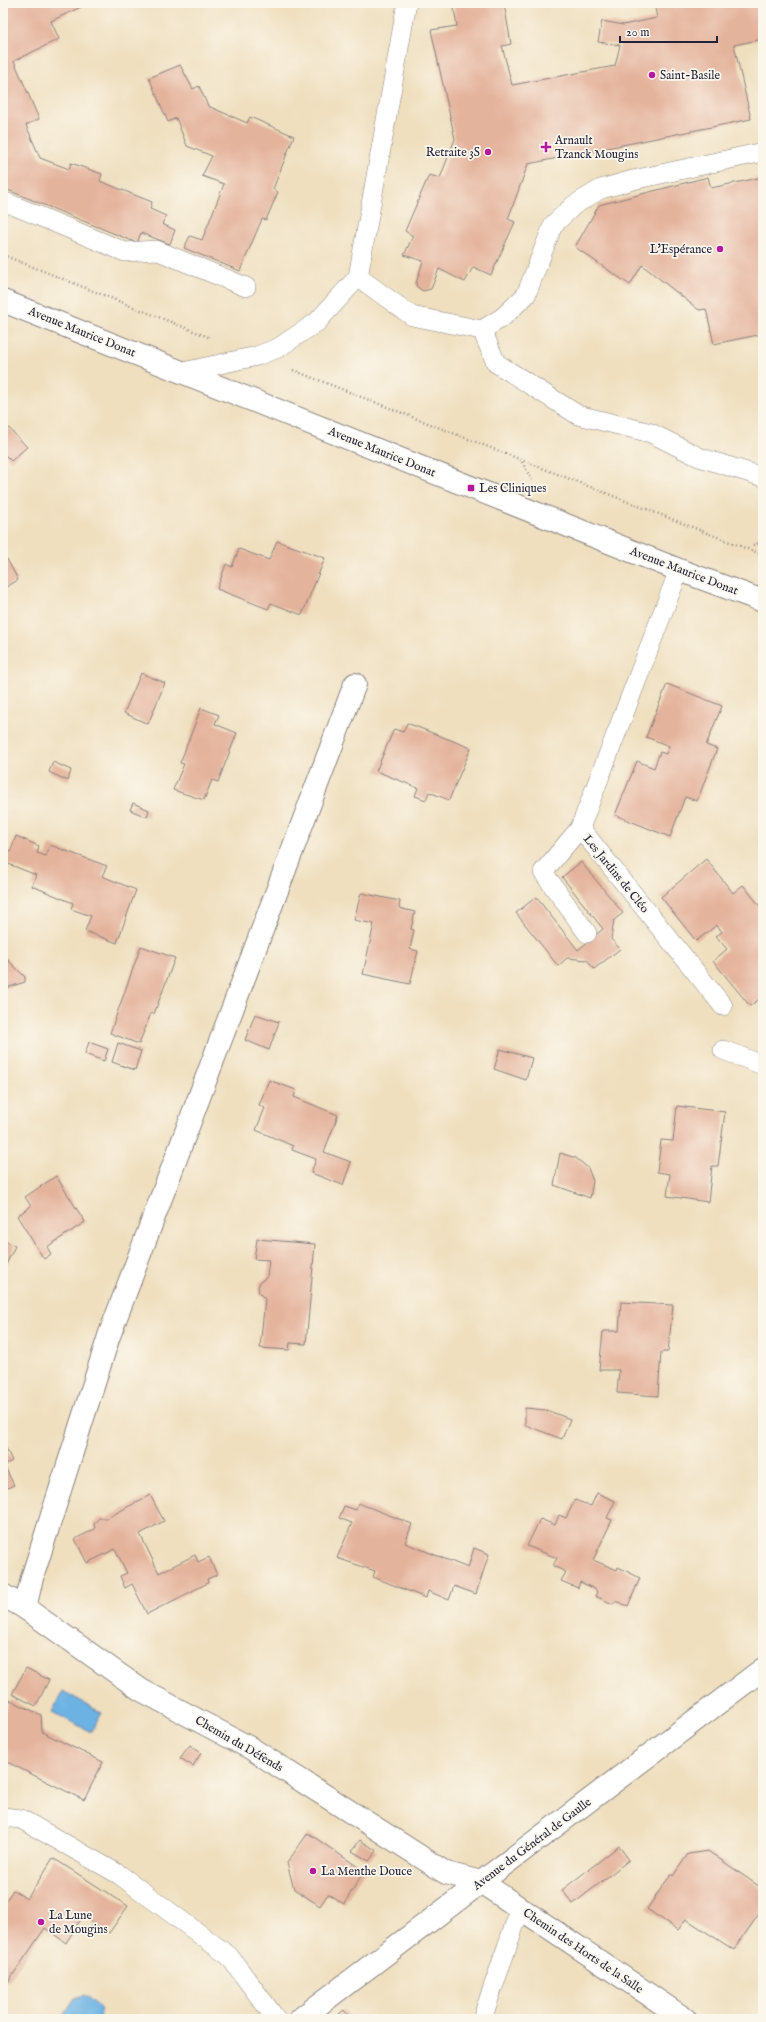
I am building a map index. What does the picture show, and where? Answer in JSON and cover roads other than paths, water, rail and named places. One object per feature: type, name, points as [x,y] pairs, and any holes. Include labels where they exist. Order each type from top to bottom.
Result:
[{"type":"street","name":"Avenue Maurice Donat","points":[[3,301],[679,570],[763,601]]},
{"type":"street","points":[[11,1605],[32,1578],[109,1336],[355,684]]},
{"type":"street","name":"Chemin du Défends","points":[[11,1605],[141,1690],[252,1748],[446,1873],[481,1882]]},
{"type":"street","name":"Avenue du Général de Gaulle","points":[[300,2019],[763,1669]]},
{"type":"street","name":"Chemin des Horts de la Salle","points":[[481,1882],[685,2019]]},
{"type":"lane","points":[[183,372],[257,356],[278,348],[317,322],[358,277],[407,3]]},
{"type":"lane","points":[[358,277],[412,316],[482,330],[503,317],[526,295],[553,225],[574,205],[601,189],[633,180],[763,152]]},
{"type":"lane","points":[[3,201],[125,252],[156,250],[246,287]]},
{"type":"lane","points":[[482,330],[496,362],[578,415],[651,433],[699,457],[763,476]]},
{"type":"lane","name":"Les Jardins de Cléo","points":[[679,570],[580,828],[723,1006]]},
{"type":"lane","points":[[580,828],[543,872],[587,933]]},
{"type":"lane","points":[[723,1050],[763,1065]]},
{"type":"lane","points":[[3,1817],[21,1819],[126,1880],[229,1956],[276,2019]]},
{"type":"lane","points":[[482,2019],[520,1908]]},
{"type":"water","points":[[63,1691],[102,1713],[91,1732],[52,1712]]},
{"type":"water","points":[[85,1995],[100,2008],[101,2019],[61,2019],[75,1998]]},
{"type":"place","name":"Saint-Basile","points":[[652,75]]},
{"type":"place","name":"Arnault Tzanck Mougins","points":[[546,147]]},
{"type":"place","name":"Retraite 3S","points":[[488,152]]},
{"type":"place","name":"L'Espérance","points":[[720,249]]},
{"type":"place","name":"Les Cliniques","points":[[471,488]]},
{"type":"place","name":"La Menthe Douce","points":[[313,1871]]},
{"type":"place","name":"La Lune de Mougins","points":[[41,1922]]}]
